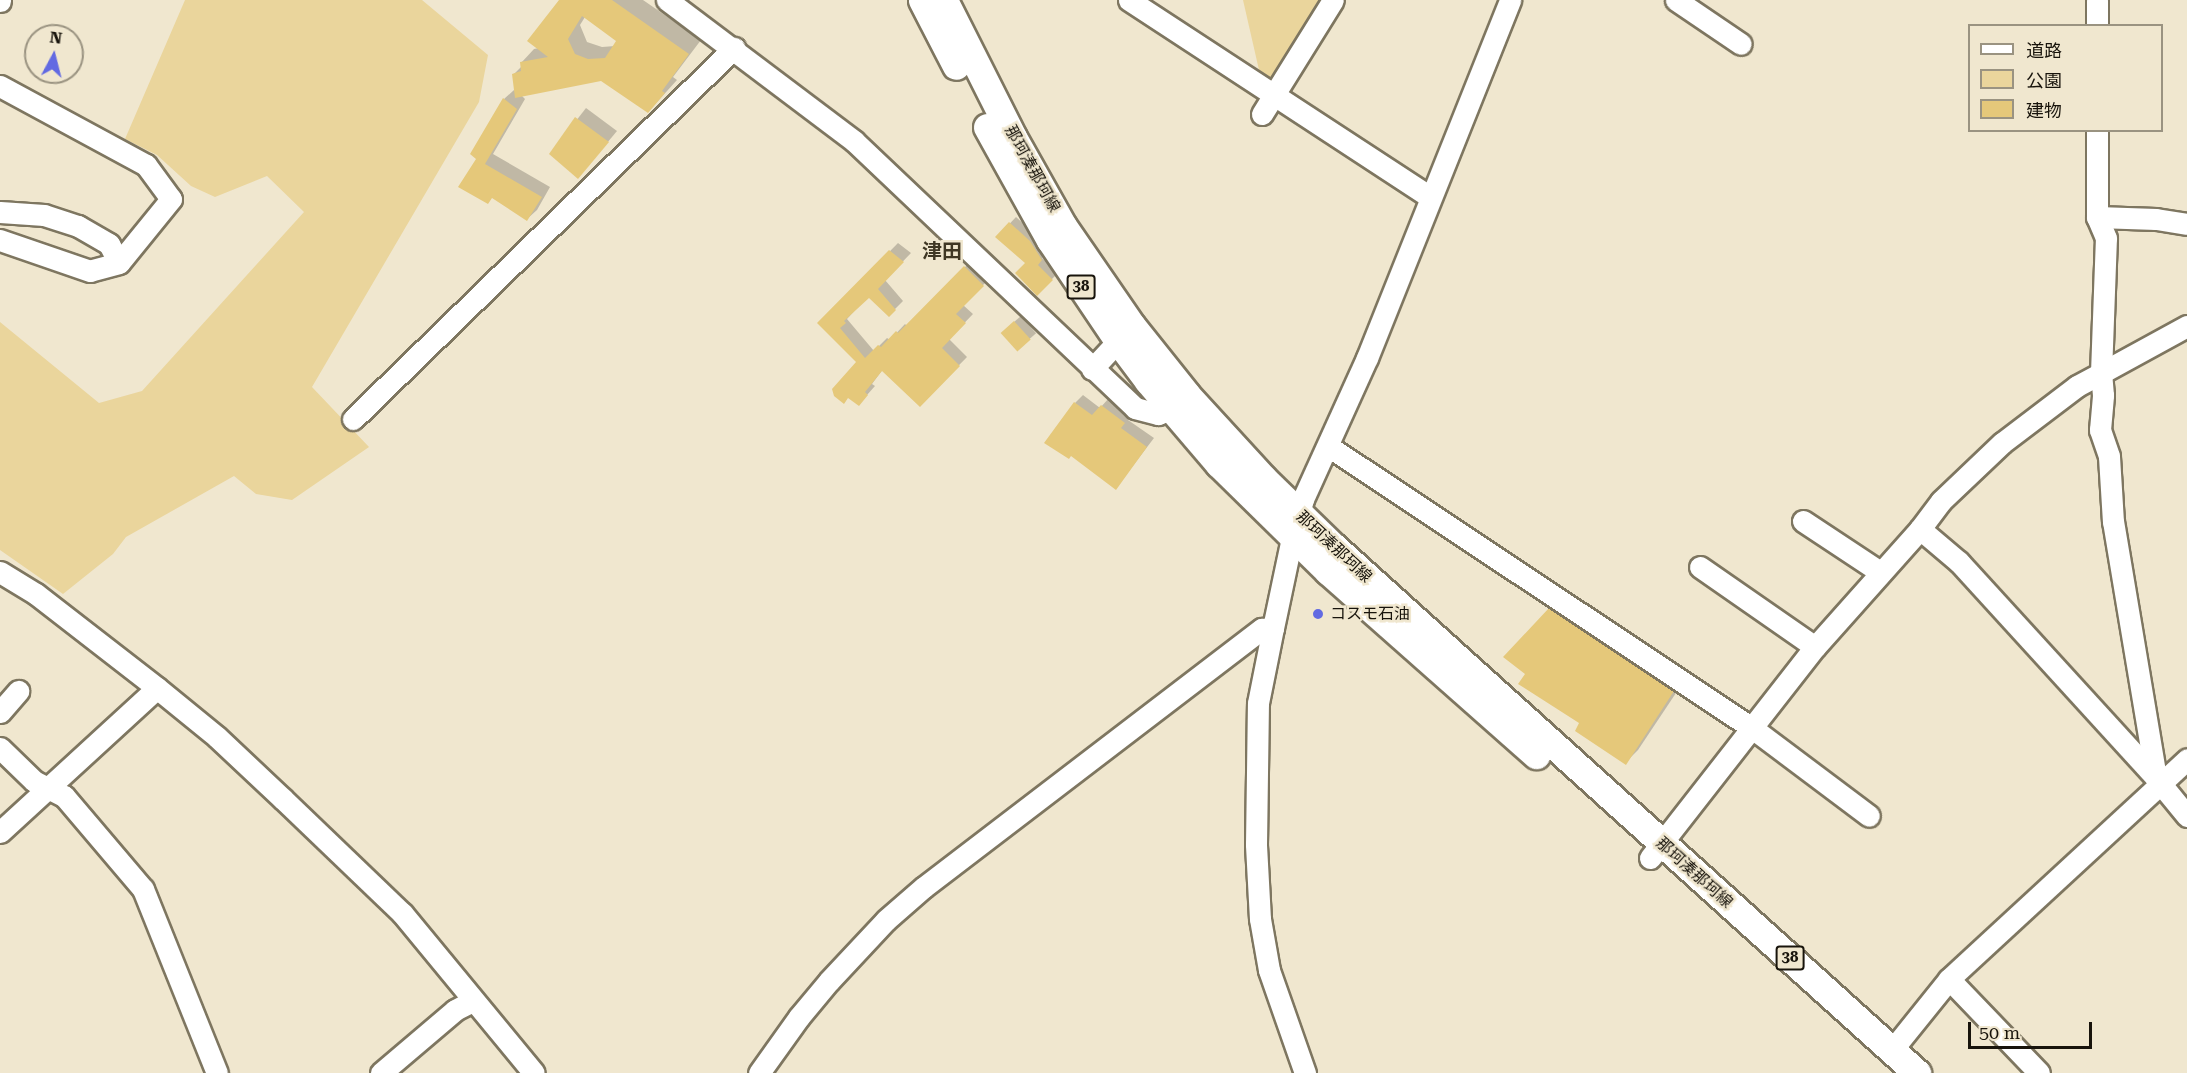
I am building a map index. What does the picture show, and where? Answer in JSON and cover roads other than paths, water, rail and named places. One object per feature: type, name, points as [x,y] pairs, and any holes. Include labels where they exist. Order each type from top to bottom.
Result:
[{"type":"main road","name":"那珂湊那珂線","points":[[922,0],[1020,190],[1118,341],[1219,464],[1295,526],[1890,1061],[1917,1073]]},
{"type":"main road","name":"那珂湊那珂線","points":[[944,0],[1013,137],[1063,226],[1132,326],[1295,526]]},
{"type":"street","points":[[667,0],[734,48],[854,141],[1135,408],[1147,413],[1158,414],[1172,409]]},
{"type":"street","points":[[1129,0],[1430,197]]},
{"type":"street","points":[[1262,114],[1276,95],[1333,0]]},
{"type":"street","points":[[1305,1073],[1269,970],[1260,919],[1256,844],[1258,713],[1273,628],[1295,526],[1366,358],[1510,0]]},
{"type":"street","points":[[1677,0],[1741,44]]},
{"type":"street","points":[[2097,0],[2097,24]]},
{"type":"street","points":[[353,419],[734,48]]},
{"type":"street","points":[[0,86],[146,165],[171,199],[118,263],[90,271],[0,240]]},
{"type":"street","points":[[2097,132],[2097,217],[2106,238],[2101,373],[2103,394],[2100,430],[2109,456],[2113,522],[2158,781]]},
{"type":"street","points":[[0,212],[44,215],[78,226],[109,244],[118,263]]},
{"type":"street","points":[[2097,217],[2156,219],[2187,224]]},
{"type":"street","points":[[1656,851],[1815,647],[1920,529],[1941,501],[2001,443],[2077,386],[2183,335]]},
{"type":"street","points":[[1092,369],[1118,341]]},
{"type":"street","points":[[1328,446],[1752,728],[1869,816]]},
{"type":"street","points":[[1803,521],[1880,572]]},
{"type":"street","points":[[1920,529],[1959,562],[2187,816]]},
{"type":"street","points":[[1700,567],[1815,647]]},
{"type":"street","points":[[0,572],[36,594],[218,737],[402,913],[534,1073]]},
{"type":"street","points":[[759,1073],[799,1017],[829,981],[886,920],[916,894],[1262,629],[1273,628]]},
{"type":"street","points":[[0,832],[157,688]]},
{"type":"street","points":[[0,712],[18,691]]},
{"type":"street","points":[[0,748],[33,781],[64,796],[142,889],[217,1073]]},
{"type":"street","points":[[1890,1061],[1949,979],[2158,781],[2187,759]]},
{"type":"street","points":[[1949,979],[2039,1073]]},
{"type":"street","points":[[381,1073],[455,1010],[473,1001]]},
{"type":"place","name":"コスモ石油","points":[[1318,614]]},
{"type":"district","name":"津田","points":[[942,251]]}]
